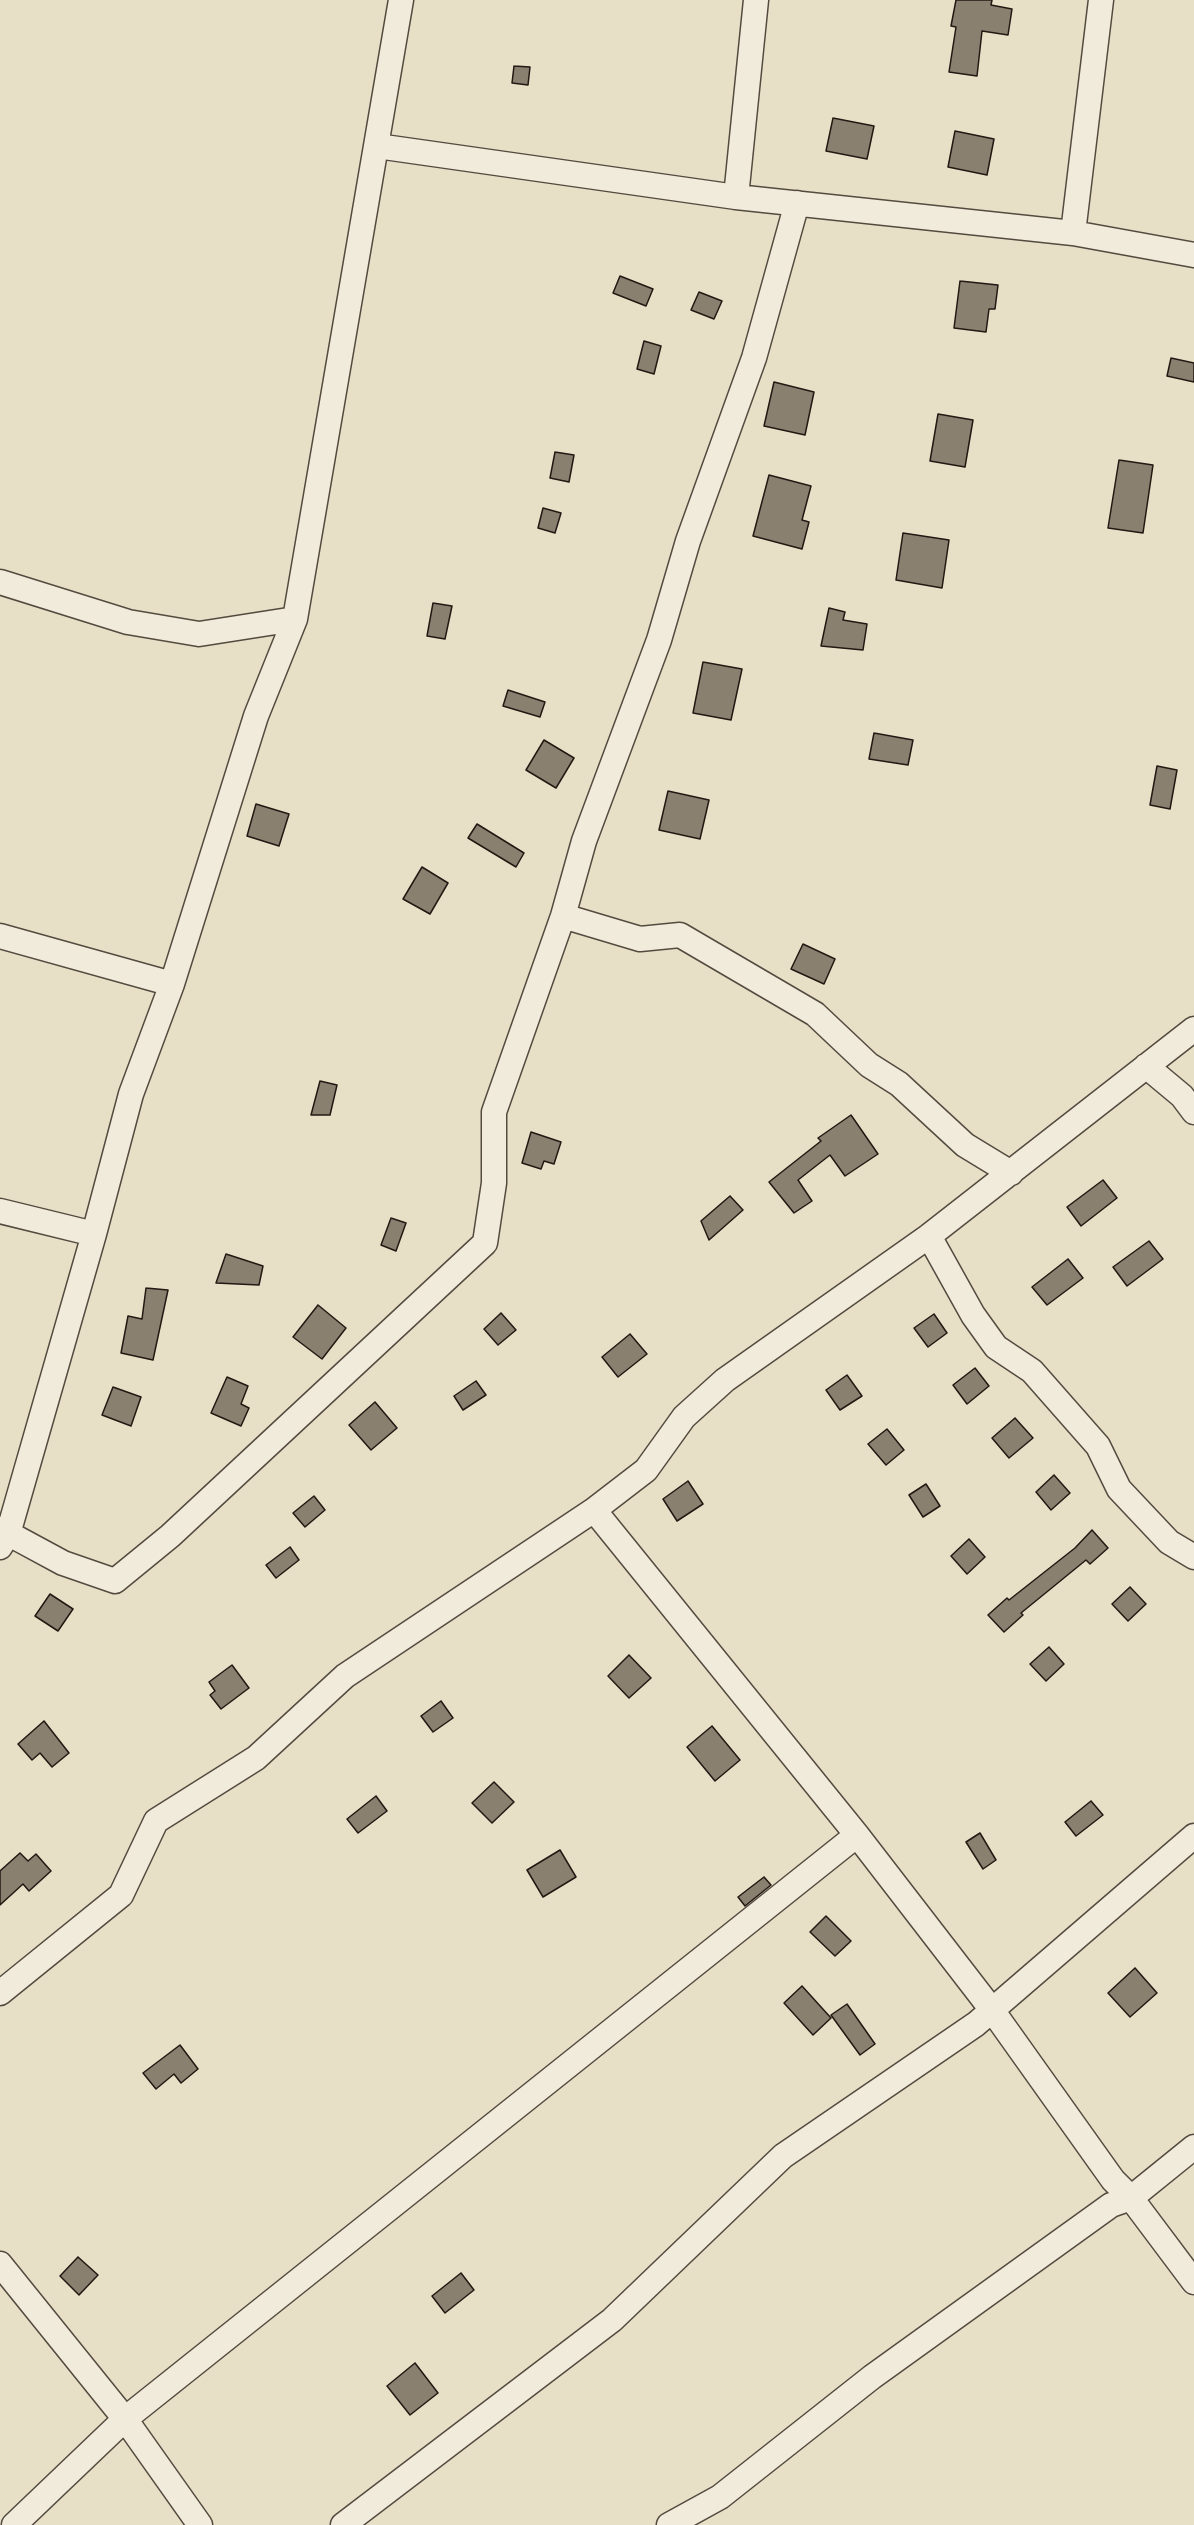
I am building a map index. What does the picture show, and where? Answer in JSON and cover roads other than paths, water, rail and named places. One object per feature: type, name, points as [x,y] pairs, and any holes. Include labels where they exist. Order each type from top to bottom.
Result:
[{"type":"street","points":[[401,0],[295,619],[256,716],[172,984],[131,1094],[94,1234],[3,1536],[63,1563],[115,1581],[170,1536],[485,1243],[494,1183],[494,1112],[563,916],[584,841],[659,640],[688,541],[754,358],[797,203]]},
{"type":"street","points":[[736,197],[756,0]]},
{"type":"street","points":[[1073,233],[1101,0]]},
{"type":"street","points":[[377,146],[736,197],[1073,233],[1194,255]]},
{"type":"street","points":[[0,582],[128,622],[199,634],[295,619]]},
{"type":"street","points":[[563,916],[640,939],[680,935],[815,1014],[869,1065],[899,1084],[965,1145],[1011,1173]]},
{"type":"street","points":[[0,936],[172,984]]},
{"type":"street","points":[[0,1994],[121,1895],[156,1821],[256,1758],[345,1676],[594,1510],[646,1470],[684,1417],[725,1380],[929,1236],[1194,1029]]},
{"type":"street","points":[[1146,1066],[1182,1096],[1194,1112]]},
{"type":"street","points":[[0,1211],[94,1234]]},
{"type":"street","points":[[929,1236],[973,1315],[996,1347],[1032,1371],[1098,1446],[1119,1489],[1169,1542],[1194,1557]]},
{"type":"street","points":[[594,1510],[857,1835],[992,2010],[1113,2180],[1131,2198],[1194,2282]]},
{"type":"street","points":[[14,2525],[125,2419],[857,1835]]},
{"type":"street","points":[[342,2525],[612,2320],[783,2156],[976,2024],[1194,1836]]},
{"type":"street","points":[[669,2525],[720,2497],[872,2377],[1110,2205],[1131,2198],[1194,2147]]},
{"type":"street","points":[[0,2264],[125,2419],[200,2525]]}]
